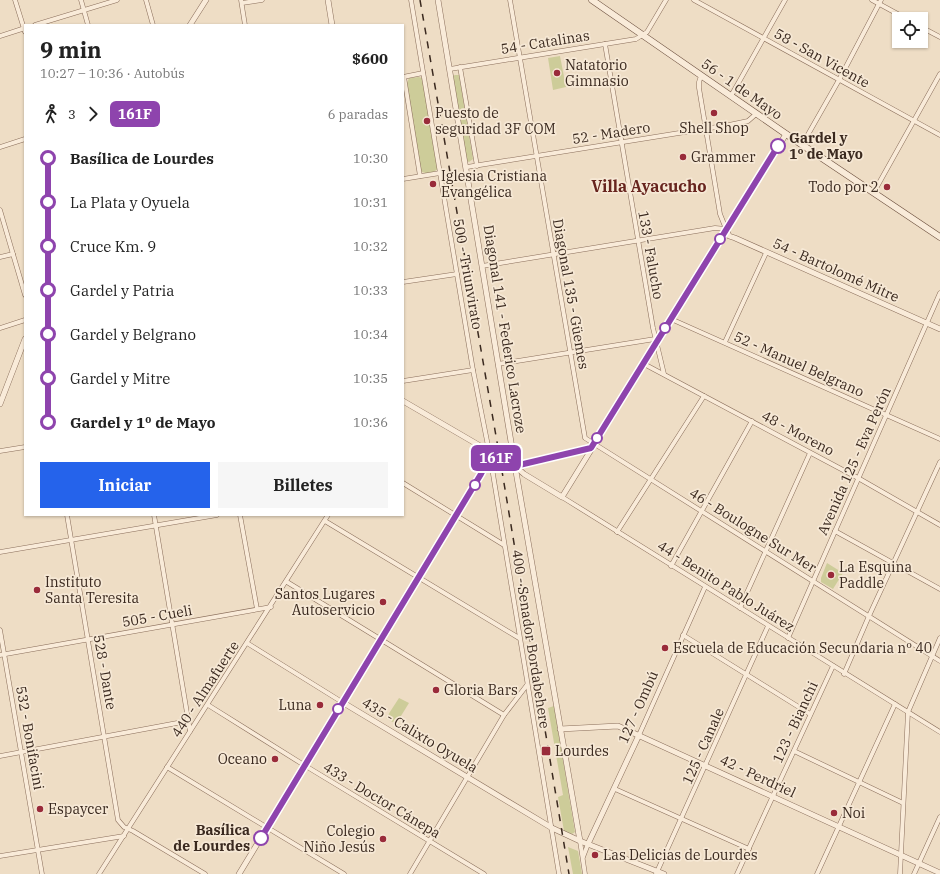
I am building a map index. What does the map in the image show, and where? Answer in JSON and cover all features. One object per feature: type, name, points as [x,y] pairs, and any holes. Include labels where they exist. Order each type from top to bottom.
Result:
[{"type":"main road","name":"56 - 1 de Mayo","points":[[592,0],[756,114],[940,237]]},
{"type":"street","points":[[15,0],[24,26]]},
{"type":"street","points":[[81,0],[88,24]]},
{"type":"street","points":[[38,24],[117,0]]},
{"type":"street","points":[[146,0],[153,24]]},
{"type":"street","points":[[191,24],[206,0]]},
{"type":"street","points":[[245,24],[241,2],[262,0]]},
{"type":"street","points":[[328,0],[332,24]]},
{"type":"street","name":"500 - Triunvirato","points":[[411,0],[473,370],[490,456]]},
{"type":"street","name":"Diagonal 141 - Federico Lacroze","points":[[438,0],[467,168],[515,466],[585,874]]},
{"type":"street","name":"Diagonal 135 - Güemes","points":[[510,0],[584,435],[586,440],[594,443]]},
{"type":"street","points":[[643,35],[650,28],[666,0]]},
{"type":"street","name":"58 - San Vicente","points":[[694,0],[940,135]]},
{"type":"street","points":[[731,96],[785,0]]},
{"type":"street","points":[[872,0],[880,2],[896,12]]},
{"type":"street","points":[[802,145],[840,80],[880,2]]},
{"type":"street","points":[[0,36],[24,29]]},
{"type":"street","points":[[928,31],[940,37]]},
{"type":"street","name":"54 - Catalinas","points":[[450,69],[605,44],[636,38],[643,35]]},
{"type":"street","name":"133 - Falucho","points":[[605,44],[638,241],[656,341],[664,374]]},
{"type":"street","points":[[460,67],[477,166]]},
{"type":"street","points":[[404,77],[423,74]]},
{"type":"street","points":[[874,192],[940,74]]},
{"type":"street","points":[[701,76],[699,82],[706,128],[720,214],[726,230]]},
{"type":"street","points":[[404,83],[420,176]]},
{"type":"street","name":"52 - Madero","points":[[467,168],[748,121],[756,114]]},
{"type":"street","points":[[562,497],[644,364],[656,341],[786,134]]},
{"type":"street","points":[[0,147],[24,139]]},
{"type":"street","points":[[404,179],[440,173]]},
{"type":"street","points":[[0,210],[24,292]]},
{"type":"street","points":[[482,266],[553,256],[714,228],[726,230]]},
{"type":"street","name":"54 - Bartolomé Mitre","points":[[726,230],[729,236],[940,329]]},
{"type":"street","points":[[725,342],[766,252]]},
{"type":"street","points":[[0,257],[13,254]]},
{"type":"street","points":[[404,282],[457,274]]},
{"type":"street","name":"Avenida 125 - Eva Perón","points":[[788,638],[940,293]]},
{"type":"street","name":"52 - Manuel Belgrano","points":[[671,319],[940,439]]},
{"type":"street","points":[[0,328],[24,320]]},
{"type":"street","points":[[498,364],[656,341]]},
{"type":"street","points":[[0,403],[24,342]]},
{"type":"street","name":"48 - Moreno","points":[[644,364],[858,478],[940,525]]},
{"type":"street","points":[[404,381],[473,370]]},
{"type":"street","points":[[617,532],[650,478],[704,396]]},
{"type":"street","points":[[239,874],[456,516],[487,464],[490,456],[482,447],[404,402]]},
{"type":"street","points":[[671,566],[752,421]]},
{"type":"street","name":"46 - Boulogne Sur Mer","points":[[594,443],[940,661]]},
{"type":"street","points":[[0,451],[24,447]]},
{"type":"street","points":[[515,466],[591,448]]},
{"type":"street","points":[[740,608],[810,453]]},
{"type":"street","name":"44 - Benito Pablo Juárez","points":[[490,456],[515,466],[524,474],[844,674],[940,732]]},
{"type":"street","name":"400 - Senador Bordabehere","points":[[490,456],[559,874]]},
{"type":"street","points":[[844,674],[940,462]]},
{"type":"street","points":[[404,484],[504,546]]},
{"type":"street","name":"528 - Dante","points":[[67,516],[118,820],[122,826],[128,829]]},
{"type":"street","points":[[154,516],[190,731]]},
{"type":"street","points":[[0,552],[211,516]]},
{"type":"street","points":[[240,516],[257,609]]},
{"type":"street","name":"440 - Almafuerte","points":[[99,874],[287,582],[328,516]]},
{"type":"street","points":[[325,521],[519,638]]},
{"type":"street","points":[[835,531],[940,589]]},
{"type":"street","points":[[287,582],[504,715]]},
{"type":"street","name":"127 - Ombú","points":[[582,858],[615,789],[705,587]]},
{"type":"street","name":"505 - Cueli","points":[[2,655],[270,607]]},
{"type":"street","name":"125 - Canale","points":[[657,873],[768,626]]},
{"type":"street","name":"532 - Bonifacini","points":[[0,630],[2,655],[42,874]]},
{"type":"street","points":[[684,635],[810,714]]},
{"type":"street","points":[[900,874],[908,712],[940,638]]},
{"type":"street","name":"435 - Calixto Oyuela","points":[[247,643],[467,778],[552,828],[657,873],[664,874]]},
{"type":"street","name":"123 - Bianchi","points":[[737,874],[833,666]]},
{"type":"street","points":[[410,874],[504,715],[527,685]]},
{"type":"street","points":[[817,874],[895,704]]},
{"type":"street","name":"433 - Doctor Cánepa","points":[[208,705],[484,874]]},
{"type":"street","points":[[0,756],[105,738],[188,721]]},
{"type":"street","name":"42 - Perdriel","points":[[560,729],[616,725],[706,764],[940,873]]},
{"type":"street","points":[[794,751],[903,802]]},
{"type":"street","points":[[167,767],[344,874]]},
{"type":"street","points":[[615,789],[749,848]]},
{"type":"street","points":[[914,874],[940,817]]},
{"type":"street","points":[[128,829],[205,874]]},
{"type":"street","points":[[0,856],[124,836]]},
{"type":"shaded area","name":"Natatorio Gimnasio","points":[[560,56],[566,87],[553,90],[548,58]]},
{"type":"shaded area","points":[[459,75],[473,159],[469,162],[467,161],[453,76]]},
{"type":"shaded area","points":[[409,78],[422,78],[438,168],[430,173],[421,171],[407,83]]},
{"type":"shaded area","name":"La Esquina Paddle","points":[[827,563],[843,573],[833,589],[821,582],[821,578]]},
{"type":"shaded area","points":[[399,698],[409,703],[396,724],[386,718]]},
{"type":"shaded area","points":[[554,706],[575,832],[572,834],[564,831],[558,797],[563,795],[548,708]]},
{"type":"shaded area","points":[[568,847],[578,851],[582,874],[573,874]]},
{"type":"railway","points":[[420,0],[500,459],[569,874]]},
{"type":"bus line","name":"161F","points":[[261,838],[284,797],[481,474],[490,456],[515,466],[523,462],[591,448],[778,146]]},
{"type":"place","name":"Natatorio Gimnasio","points":[[557,73]]},
{"type":"place","name":"Shell Shop","points":[[714,113]]},
{"type":"place","name":"Puesto de seguridad 3F COM","points":[[427,121]]},
{"type":"place","name":"Gardel y 1º de Mayo","points":[[778,146]]},
{"type":"place","name":"Grammer","points":[[683,157]]},
{"type":"place","name":"Iglesia Cristiana Evangélica","points":[[433,184]]},
{"type":"place","name":"Todo por 2","points":[[887,187]]},
{"type":"place","name":"La Esquina Paddle","points":[[831,575]]},
{"type":"place","name":"Instituto Santa Teresita","points":[[37,590]]},
{"type":"place","name":"Santos Lugares Autoservicio","points":[[383,602]]},
{"type":"place","name":"Escuela de Educación Secundaria nº 40","points":[[665,648]]},
{"type":"place","name":"Gloria Bars","points":[[436,690]]},
{"type":"place","name":"Luna","points":[[320,705]]},
{"type":"place","name":"Lourdes","points":[[546,751]]},
{"type":"place","name":"Oceano","points":[[275,759]]},
{"type":"place","name":"Espaycer","points":[[40,809]]},
{"type":"place","name":"Noi","points":[[834,813]]},
{"type":"place","name":"Basílica de Lourdes","points":[[261,838]]},
{"type":"place","name":"Colegio Niño Jesús","points":[[383,839]]},
{"type":"place","name":"Las Delicias de Lourdes","points":[[595,855]]},
{"type":"district","name":"Villa Ayacucho","points":[[649,186]]}]
